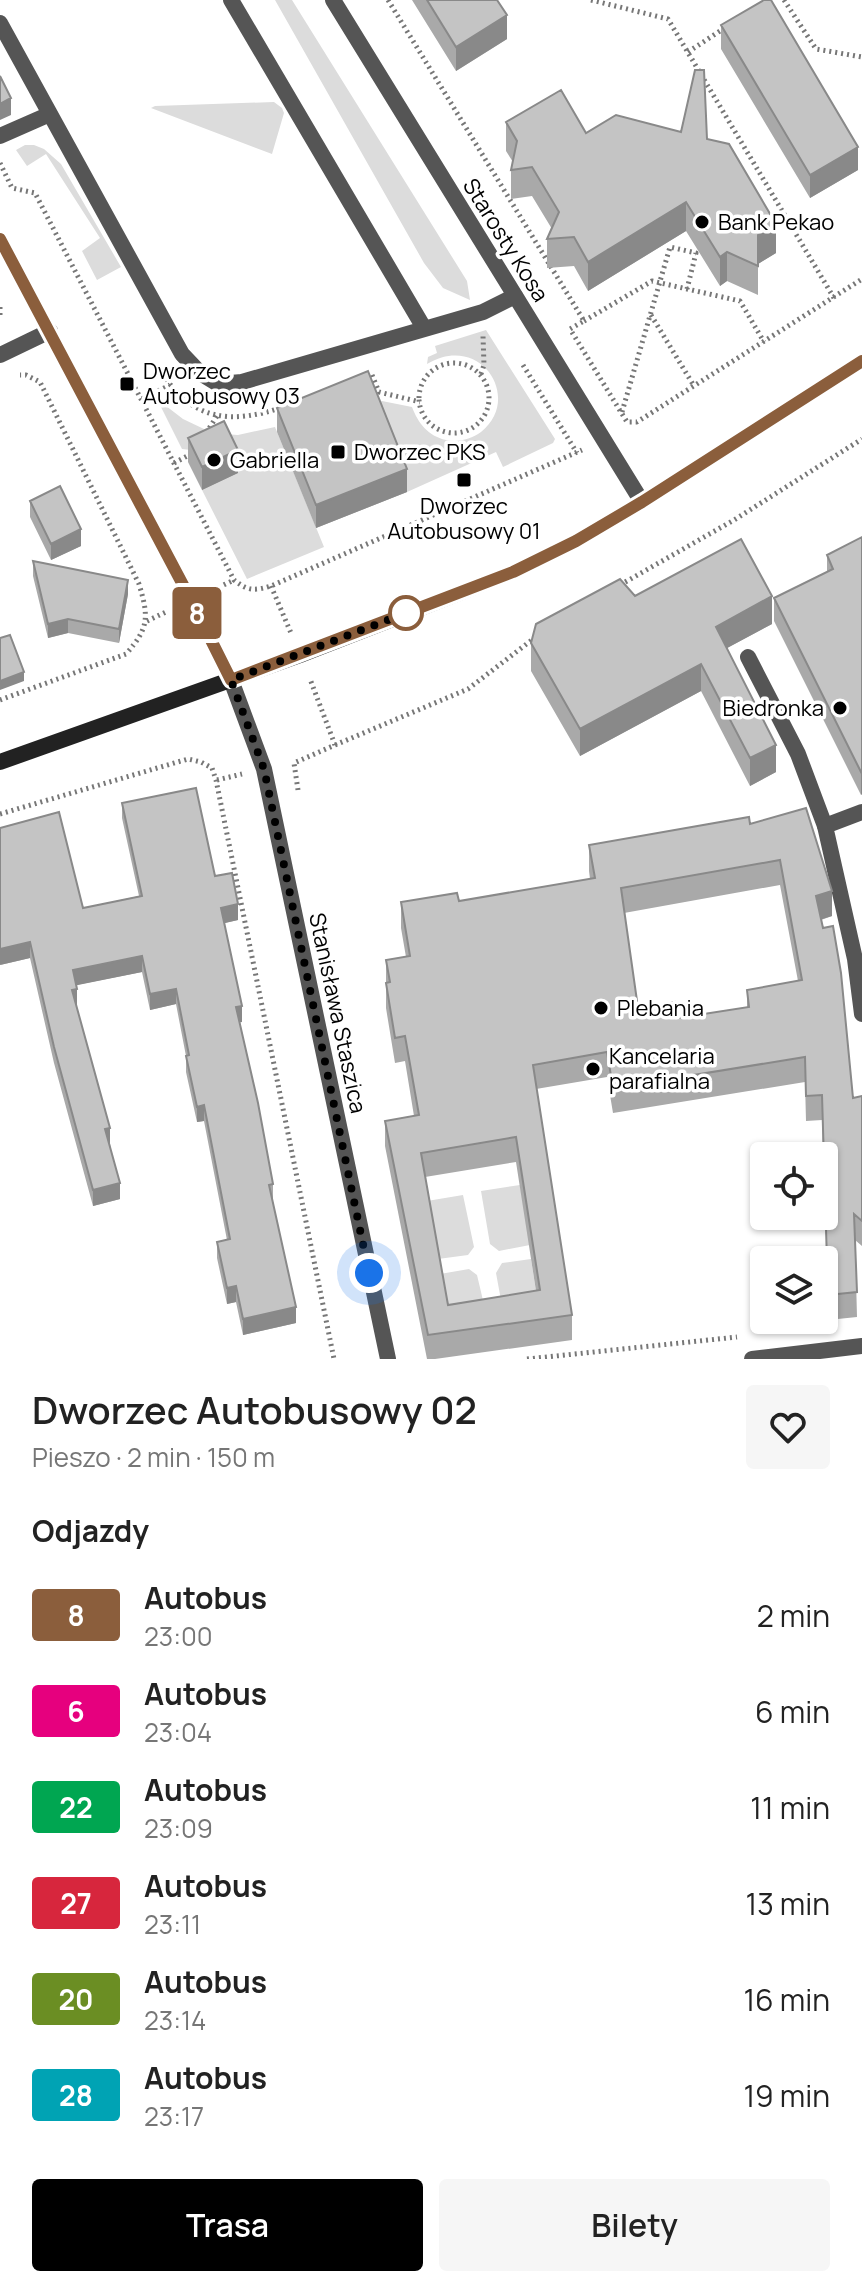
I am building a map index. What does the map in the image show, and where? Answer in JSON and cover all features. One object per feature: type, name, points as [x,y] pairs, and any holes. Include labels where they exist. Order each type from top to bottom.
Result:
[{"type":"street","points":[[231,0],[424,328]]},
{"type":"street","name":"Starosty Kosa","points":[[333,0],[642,502]]},
{"type":"street","points":[[0,23],[182,354],[200,373],[218,384],[242,382],[483,312],[515,296]]},
{"type":"street","points":[[0,136],[50,114]]},
{"type":"street","name":"Stanisława Staszica","points":[[0,239],[231,680],[264,769],[388,1359]]},
{"type":"street","points":[[0,355],[50,331]]},
{"type":"street","points":[[0,762],[300,655],[513,572],[576,541],[642,502],[862,361]]},
{"type":"street","points":[[748,657],[798,754],[825,826],[855,959],[862,1014]]},
{"type":"street","points":[[825,826],[862,812]]},
{"type":"street","points":[[752,1359],[862,1346]]},
{"type":"path","points":[[388,0],[584,321]]},
{"type":"path","points":[[591,0],[668,19],[834,298]]},
{"type":"path","points":[[784,0],[816,49],[862,57]]},
{"type":"path","points":[[688,52],[727,26]]},
{"type":"path","points":[[0,163],[12,188],[35,193],[234,580],[246,590],[271,586],[577,453],[601,438]]},
{"type":"path","points":[[622,413],[670,247],[696,253],[687,289]]},
{"type":"path","points":[[764,342],[740,301],[652,281],[570,329],[627,422],[637,422],[834,298],[862,279]]},
{"type":"path","points":[[0,307],[0,319]]},
{"type":"path","points":[[481,374],[484,365],[483,312]]},
{"type":"path","points":[[650,315],[694,386]]},
{"type":"path","points":[[522,362],[577,453]]},
{"type":"path","points":[[448,363],[460,363],[481,374],[490,395],[489,406],[477,425],[467,431],[444,432],[426,419],[420,402],[421,385],[428,374],[448,363]]},
{"type":"path","points":[[0,700],[126,654],[140,639],[147,621],[139,584],[40,382],[26,375],[16,375]]},
{"type":"path","points":[[372,375],[379,392],[420,402]]},
{"type":"path","points":[[142,399],[170,385]]},
{"type":"path","points":[[201,441],[217,416]]},
{"type":"path","points":[[616,588],[734,520],[862,439]]},
{"type":"path","points":[[174,463],[193,453]]},
{"type":"path","points":[[271,586],[335,745]]},
{"type":"path","points":[[300,802],[294,763],[468,689],[540,634]]},
{"type":"path","points":[[0,814],[188,759],[212,768],[334,1359]]},
{"type":"path","points":[[527,1359],[749,1336]]},
{"type":"shaded area","points":[[275,0],[292,0],[467,281],[470,300],[443,288],[424,263]]},
{"type":"shaded area","points":[[274,102],[284,113],[272,154],[151,108],[155,106]]},
{"type":"shaded area","points":[[25,145],[44,149],[61,164],[121,267],[97,280],[82,251],[100,238],[46,154],[27,166],[16,150]]},
{"type":"shaded area","points":[[486,330],[555,439],[553,443],[503,467],[496,452],[407,492],[373,406],[382,401],[412,407],[424,428],[446,440],[464,440],[481,432],[493,418],[498,403],[497,388],[490,374],[479,363],[464,356],[447,356],[427,364],[428,357],[437,353],[435,346]]},
{"type":"shaded area","points":[[157,399],[183,419],[204,429],[191,450],[182,449]]},
{"type":"shaded area","points":[[275,427],[324,547],[247,579],[202,490],[238,473],[224,434],[238,435]]},
{"type":"shaded area","points":[[520,1185],[530,1245],[499,1251],[490,1244],[481,1191]]},
{"type":"shaded area","points":[[463,1195],[474,1247],[468,1255],[438,1259],[427,1201]]},
{"type":"shaded area","points":[[531,1259],[539,1311],[503,1311],[496,1273],[502,1263]]},
{"type":"shaded area","points":[[469,1269],[477,1275],[486,1313],[448,1324],[440,1274]]},
{"type":"building","points":[[427,0],[497,0],[507,15],[456,47]]},
{"type":"building","points":[[764,0],[771,0],[858,147],[810,175],[721,25]]},
{"type":"building","points":[[695,70],[704,70],[707,139],[729,144],[776,224],[758,235],[758,266],[727,252],[720,257],[686,202],[588,262],[574,237],[547,239],[559,212],[532,167],[511,170],[517,141],[506,122],[561,90],[586,133],[616,115],[681,132]]},
{"type":"building","points":[[0,76],[11,98],[0,104]]},
{"type":"building","name":"Dworzec PKS","points":[[368,371],[407,469],[316,505],[277,408]]},
{"type":"building","points":[[224,421],[238,450],[202,467],[188,438]]},
{"type":"building","points":[[60,486],[81,529],[51,544],[30,501]]},
{"type":"building","name":"Biedronka","points":[[862,537],[861,772],[774,598],[833,569],[827,555]]},
{"type":"building","points":[[741,539],[772,596],[716,627],[776,745],[750,758],[701,664],[580,729],[531,643],[536,624],[620,579],[635,596]]},
{"type":"building","points":[[33,561],[128,580],[119,629],[68,619],[48,624]]},
{"type":"building","points":[[10,635],[24,672],[0,681],[0,638]]},
{"type":"building","points":[[196,788],[215,876],[232,873],[238,904],[221,908],[242,1006],[236,1007],[273,1184],[269,1185],[296,1307],[243,1319],[236,1286],[227,1288],[217,1242],[230,1239],[204,1105],[197,1107],[176,989],[150,994],[142,956],[73,970],[77,989],[72,990],[110,1128],[105,1129],[120,1183],[93,1190],[54,1047],[30,942],[0,949],[0,828],[59,812],[83,908],[142,896],[122,803]]},
{"type":"building","points":[[806,808],[832,891],[816,896],[823,928],[833,926],[841,973],[853,1098],[862,1096],[862,1221],[854,1214],[857,1292],[838,1294],[838,1246],[827,1246],[826,1230],[838,1230],[838,1142],[823,1142],[822,1095],[806,1096],[805,1057],[613,1088],[607,1052],[533,1065],[572,1315],[428,1335],[385,1121],[419,1115],[405,1036],[395,1038],[386,983],[390,982],[386,960],[410,956],[401,902],[457,893],[459,901],[595,878],[589,845],[749,817],[750,824]],"holes":[[[780,860],[802,980],[747,990],[749,1007],[678,1018],[675,1002],[638,1008],[621,888]],[[516,1137],[540,1290],[448,1305],[421,1153]]]},
{"type":"bus line","name":"8","points":[[0,239],[231,680],[513,572],[576,541],[862,361]]},
{"type":"place","name":"Bank Pekao","points":[[702,222]]},
{"type":"place","name":"Dworzec Autobusowy 03","points":[[127,384]]},
{"type":"place","name":"Dworzec PKS","points":[[338,452]]},
{"type":"place","name":"Gabriella","points":[[214,460]]},
{"type":"place","name":"Dworzec Autobusowy 01","points":[[464,480]]},
{"type":"place","name":"Biedronka","points":[[840,708]]},
{"type":"place","name":"Plebania","points":[[601,1008]]},
{"type":"place","name":"Kancelaria parafialna","points":[[593,1069]]},
{"type":"route","points":[[369,1273],[264,769],[231,680],[409,612],[406,613]]}]
